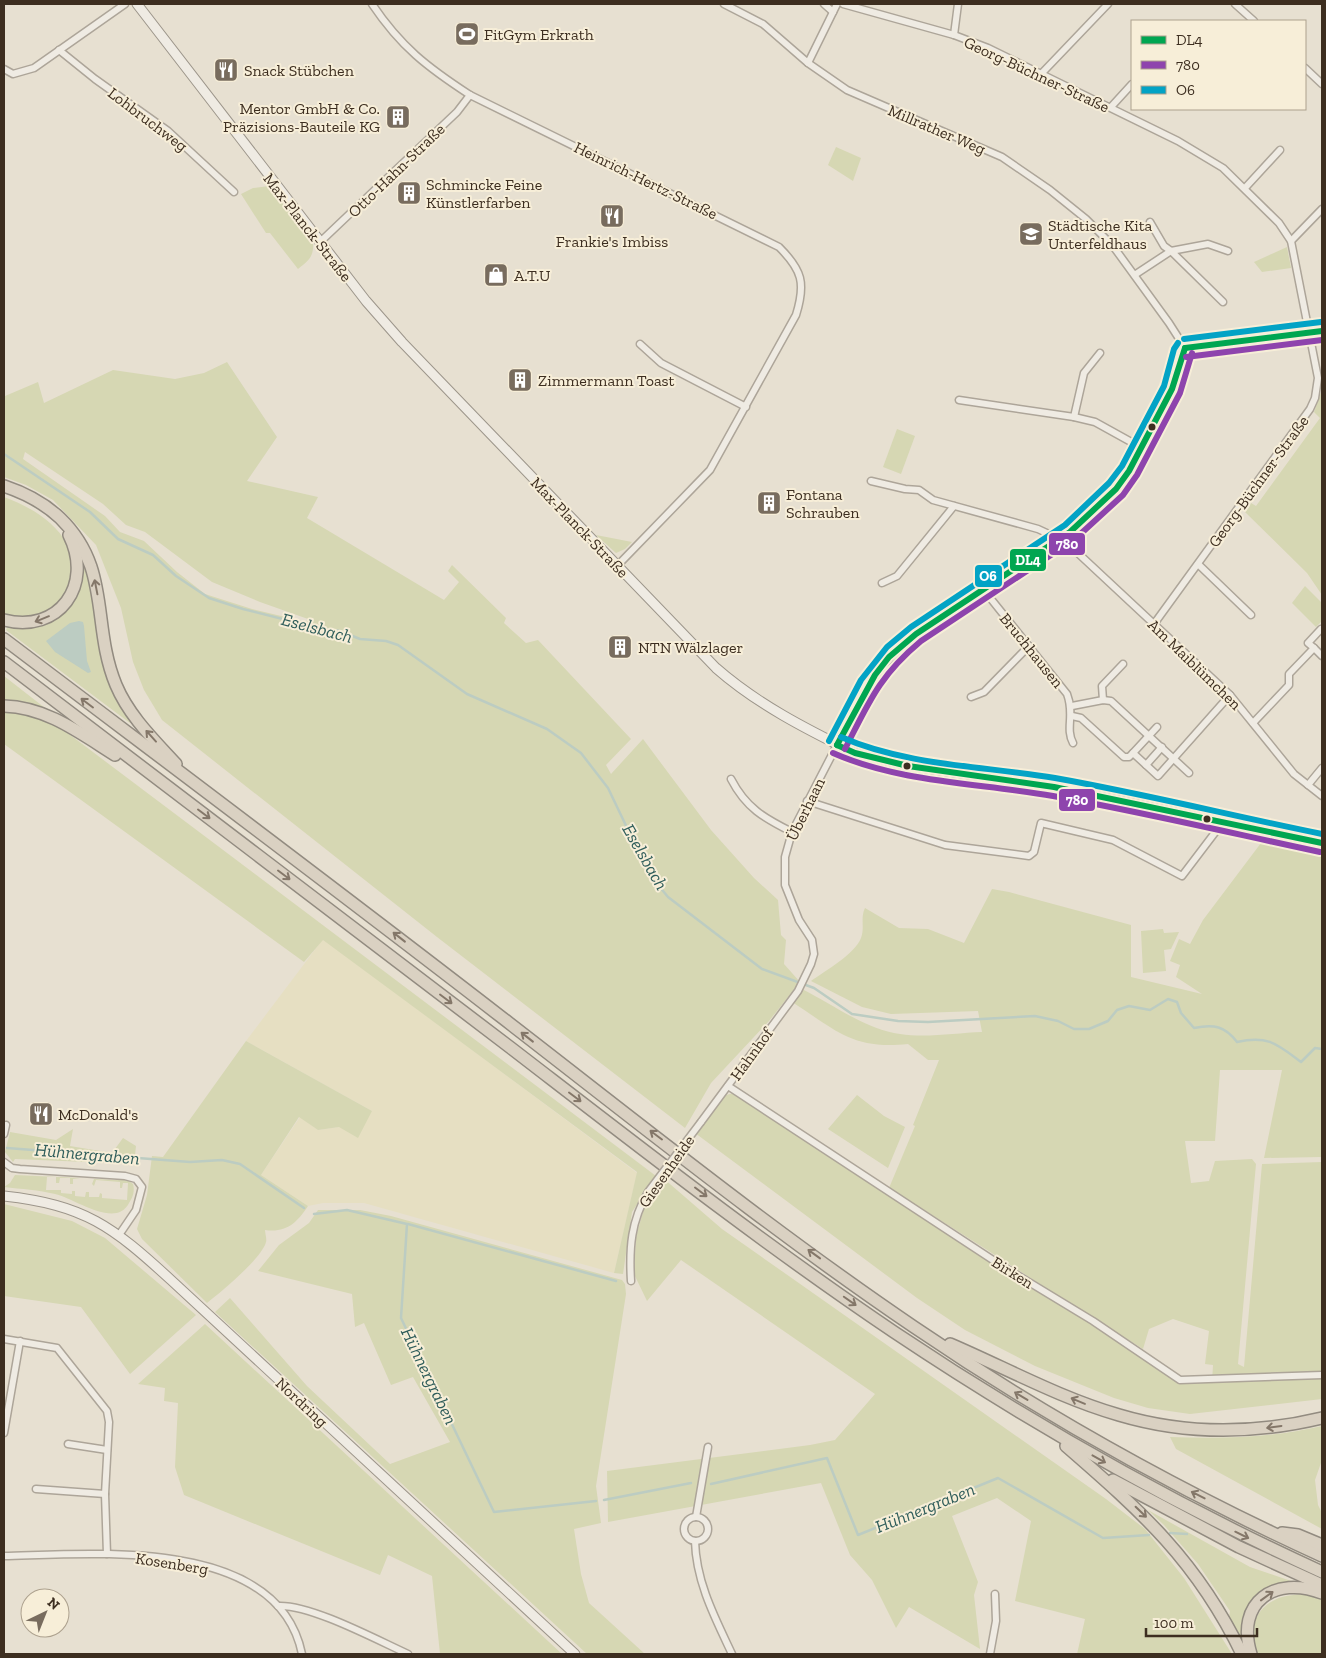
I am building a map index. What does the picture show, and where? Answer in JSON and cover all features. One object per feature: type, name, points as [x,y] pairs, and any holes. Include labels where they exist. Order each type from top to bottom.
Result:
[{"type":"highway","points":[[4,486],[36,500],[61,520],[80,541],[87,554],[97,590],[108,662],[116,686],[142,726],[196,785]]},
{"type":"highway","points":[[4,620],[18,624],[46,619],[58,611],[72,592],[77,580],[76,551],[61,520]]},
{"type":"highway","points":[[4,639],[370,915],[753,1210],[917,1329],[1014,1392],[1093,1439],[1182,1487],[1322,1556]]},
{"type":"highway","points":[[4,662],[740,1222],[890,1329],[1042,1425],[1176,1501],[1322,1572]]},
{"type":"highway","points":[[4,706],[31,709],[46,714],[165,785]]},
{"type":"highway","points":[[917,1329],[1087,1405],[1150,1423],[1188,1428],[1243,1430],[1295,1424],[1322,1418]]},
{"type":"highway","points":[[1042,1425],[1145,1516],[1181,1556],[1217,1607],[1242,1654]]},
{"type":"highway","points":[[1092,1468],[1239,1547],[1322,1585]]},
{"type":"highway","points":[[1273,1532],[1298,1535],[1322,1545]]},
{"type":"highway","points":[[1251,1654],[1246,1636],[1248,1622],[1252,1610],[1268,1593],[1280,1588],[1294,1586],[1307,1588],[1322,1594]]},
{"type":"street","points":[[4,69],[13,74],[24,72],[125,4]]},
{"type":"street","name":"Max-Planck-Straße","points":[[137,4],[319,243],[399,338],[729,679],[786,718],[855,753],[908,766],[1054,787],[1322,843]]},
{"type":"street","name":"Heinrich-Hertz-Straße","points":[[372,4],[405,48],[441,76],[470,95],[779,246],[788,256],[801,280],[803,293],[796,314],[746,407],[706,475],[618,566]]},
{"type":"street","name":"Millrather Weg","points":[[724,4],[763,24],[808,63],[847,90],[972,143],[1022,169],[1100,231],[1136,274],[1185,348]]},
{"type":"street","points":[[824,4],[833,12]]},
{"type":"street","points":[[808,63],[837,4]]},
{"type":"street","name":"Georg-Büchner-Straße","points":[[844,4],[954,35],[988,48],[1178,140],[1214,161],[1245,188],[1279,223],[1291,241],[1318,378],[1315,398],[1310,409],[1154,624]]},
{"type":"street","points":[[954,35],[958,4]]},
{"type":"street","points":[[1042,74],[1108,4]]},
{"type":"street","points":[[1235,4],[1253,20]]},
{"type":"street","name":"Lohbruchweg","points":[[59,50],[95,79],[168,131],[234,192]]},
{"type":"street","points":[[1306,69],[1322,84]]},
{"type":"street","points":[[1111,107],[1131,85]]},
{"type":"street","name":"Otto-Hahn-Straße","points":[[319,243],[457,112],[470,95]]},
{"type":"street","points":[[1245,188],[1280,150]]},
{"type":"street","points":[[1291,241],[1322,209]]},
{"type":"street","points":[[1150,222],[1164,246],[1223,302]]},
{"type":"street","points":[[1136,274],[1171,251],[1208,244],[1228,251]]},
{"type":"street","points":[[837,745],[866,689],[882,664],[916,634],[1060,538],[1116,489],[1142,448],[1172,389],[1182,352],[1185,348],[1322,331]]},
{"type":"street","points":[[640,344],[661,363],[746,407]]},
{"type":"street","points":[[1074,417],[1084,373],[1100,353]]},
{"type":"street","points":[[959,400],[1074,417],[1095,422],[1142,448]]},
{"type":"street","points":[[871,481],[905,489],[919,490],[934,500],[1038,529],[1060,538]]},
{"type":"street","points":[[882,583],[897,576],[954,506]]},
{"type":"street","name":"Am Maiblümchen","points":[[1060,538],[1230,695],[1294,774],[1322,796]]},
{"type":"street","points":[[1198,564],[1251,615]]},
{"type":"street","name":"Bruchhausen","points":[[982,590],[1060,684],[1072,706],[1069,735],[1073,743]]},
{"type":"street","points":[[1321,629],[1308,643],[1322,656]]},
{"type":"street","points":[[971,697],[984,692],[1029,646]]},
{"type":"street","points":[[1253,723],[1289,685],[1289,674],[1314,648]]},
{"type":"street","points":[[1103,700],[1102,686],[1123,664]]},
{"type":"street","points":[[1133,753],[1158,776],[1230,695]]},
{"type":"street","points":[[1072,706],[1103,700],[1111,701],[1189,773]]},
{"type":"street","points":[[1072,716],[1081,718],[1124,757],[1129,757],[1156,727]]},
{"type":"street","name":"Überhaan","points":[[801,986],[814,954],[812,940],[799,920],[785,885],[785,857],[792,832],[837,745]]},
{"type":"street","points":[[1146,765],[1162,747]]},
{"type":"street","points":[[1308,785],[1322,768]]},
{"type":"street","points":[[731,779],[740,796],[760,816],[792,832]]},
{"type":"street","points":[[807,801],[945,845],[1029,856],[1034,852],[1041,823],[1113,840],[1182,876],[1223,822]]},
{"type":"street","name":"Hahnhof","points":[[701,1122],[801,986]]},
{"type":"street","name":"Birken","points":[[728,1086],[999,1264],[1093,1321],[1180,1380],[1322,1375]]},
{"type":"street","name":"Giesenheide","points":[[630,1281],[630,1237],[634,1220],[648,1192],[701,1122]]},
{"type":"street","points":[[4,1134],[6,1125]]},
{"type":"street","points":[[4,1162],[12,1168],[125,1176],[136,1179],[142,1187],[140,1201],[119,1235]]},
{"type":"street","name":"Nordring","points":[[4,1196],[68,1208],[93,1218],[119,1235],[164,1274],[575,1654]]},
{"type":"street","points":[[4,1339],[52,1346],[61,1352],[107,1411],[109,1422],[106,1554]]},
{"type":"street","points":[[4,1433],[20,1341]]},
{"type":"street","points":[[68,1444],[107,1450]]},
{"type":"street","points":[[696,1517],[708,1447]]},
{"type":"street","points":[[36,1489],[106,1494]]},
{"type":"street","points":[[696,1517],[704,1520],[708,1527],[706,1535],[695,1541],[685,1535],[684,1528],[686,1521],[696,1517]]},
{"type":"street","points":[[695,1541],[695,1555],[706,1597],[732,1654]]},
{"type":"street","name":"Kosenberg","points":[[4,1556],[106,1554],[177,1561],[210,1568],[242,1579],[278,1606],[289,1606],[310,1611],[408,1654]]},
{"type":"street","points":[[990,1654],[996,1621],[995,1594]]},
{"type":"street","points":[[278,1606],[297,1637],[302,1654]]},
{"type":"shaded area","points":[[83,622],[84,626],[87,661],[91,672],[88,673],[55,652],[46,641],[70,623]]},
{"type":"shaded area","points":[[323,939],[637,1173],[614,1273],[364,1203],[323,1203],[308,1206],[261,1175],[300,1117],[318,1130],[339,1127],[372,1111],[246,1041]]},
{"type":"green space","points":[[836,147],[861,158],[853,181],[828,165]]},
{"type":"green space","points":[[269,186],[313,243],[310,258],[298,269],[270,233],[266,233],[241,194],[253,188]]},
{"type":"green space","points":[[1287,247],[1291,268],[1262,272],[1254,262]]},
{"type":"green space","points":[[227,362],[277,437],[247,481],[318,497],[307,518],[444,600],[459,582],[448,571],[452,565],[506,618],[504,623],[526,643],[538,640],[631,739],[606,765],[611,774],[643,739],[711,830],[754,878],[778,900],[781,935],[786,940],[784,964],[800,982],[769,1021],[711,1083],[685,1128],[437,937],[162,720],[144,690],[133,662],[121,608],[96,545],[53,500],[26,485],[4,477],[4,393],[5,396],[38,382],[44,403],[113,370],[175,379],[204,373]],"holes":[[[25,452],[103,504],[126,525],[145,532],[212,582],[308,619],[306,622],[252,609],[205,594],[177,572],[144,541],[120,532],[105,516],[23,459]]]},
{"type":"green space","points":[[1322,390],[1322,595],[1307,573],[1245,512],[1251,503],[1256,506],[1320,418],[1314,412]]},
{"type":"green space","points":[[897,429],[915,436],[901,474],[883,467]]},
{"type":"green space","points":[[4,497],[31,509],[48,521],[62,535],[72,556],[73,568],[71,579],[61,599],[42,613],[27,619],[4,617]]},
{"type":"green space","points":[[596,535],[632,542],[625,549],[616,553]]},
{"type":"green space","points":[[84,555],[100,632],[133,720],[130,723],[6,630],[8,626],[58,615]]},
{"type":"green space","points":[[1305,586],[1322,603],[1322,621],[1316,627],[1292,603]]},
{"type":"green space","points":[[4,676],[54,715],[41,708],[4,701]]},
{"type":"green space","points":[[4,710],[35,715],[61,728],[656,1176],[632,1212],[623,1274],[614,1273],[637,1172],[323,940],[304,962],[4,744]]},
{"type":"green space","points":[[1261,843],[1322,856],[1322,1157],[1264,1158],[1282,1070],[1220,1070],[1215,1141],[1185,1141],[1191,1183],[1209,1181],[1215,1161],[1252,1159],[1256,1164],[1238,1364],[1244,1367],[1262,1164],[1322,1162],[1322,1399],[1190,1414],[1148,1408],[1114,1398],[1035,1366],[965,1330],[917,1298],[695,1133],[726,1095],[734,1093],[1085,1319],[1179,1384],[1212,1382],[1213,1365],[1205,1364],[1209,1331],[1173,1319],[1149,1329],[1143,1349],[889,1188],[915,1126],[913,1125],[939,1060],[928,1060],[908,1044],[872,1044],[858,1041],[833,1029],[792,1002],[802,989],[862,1022],[888,1032],[900,1034],[931,1035],[982,1032],[978,1011],[891,1014],[862,1007],[811,981],[839,962],[858,944],[862,934],[865,908],[899,928],[928,929],[964,943],[992,889],[1131,925],[1131,977],[1202,994],[1176,977],[1180,965],[1170,961],[1179,939],[1190,944],[1203,920]]},
{"type":"green space","points":[[1163,929],[1164,933],[1179,932],[1171,949],[1164,950],[1166,971],[1143,973],[1141,931]]},
{"type":"green space","points":[[246,1041],[372,1111],[358,1138],[339,1127],[318,1130],[299,1117],[261,1175],[308,1206],[290,1226],[279,1230],[265,1230],[266,1242],[257,1257],[207,1303],[142,1239],[137,1229],[147,1195],[152,1156],[163,1157]]},
{"type":"green space","points":[[857,1095],[884,1116],[905,1127],[888,1168],[828,1129]]},
{"type":"green space","points":[[73,1129],[70,1146],[112,1153],[123,1138],[136,1146],[134,1164],[15,1159],[13,1162],[5,1152],[10,1132],[56,1140]]},
{"type":"green space","points":[[15,1175],[80,1178],[73,1179],[73,1184],[70,1184],[70,1178],[60,1178],[59,1183],[56,1183],[56,1177],[47,1177],[46,1190],[61,1190],[61,1193],[72,1194],[72,1191],[75,1191],[75,1196],[85,1197],[86,1192],[89,1192],[89,1197],[99,1197],[100,1193],[102,1198],[127,1200],[128,1183],[123,1183],[122,1188],[120,1188],[120,1182],[96,1180],[94,1186],[92,1184],[94,1179],[116,1180],[117,1178],[129,1181],[133,1184],[134,1192],[123,1210],[115,1213],[105,1213],[55,1194],[4,1187],[10,1183]]},
{"type":"green space","points":[[663,1178],[722,1229],[1106,1499],[1145,1529],[1184,1578],[1232,1654],[1077,1654],[1085,1619],[1015,1601],[1031,1521],[997,1498],[952,1516],[978,1582],[974,1595],[980,1649],[909,1607],[896,1628],[872,1580],[850,1555],[821,1483],[608,1522],[607,1471],[810,1445],[835,1440],[875,1394],[681,1260],[647,1301],[634,1274],[636,1237],[646,1201]]},
{"type":"green space","points":[[4,1204],[72,1221],[105,1238],[196,1315],[130,1374],[81,1307],[4,1296]]},
{"type":"green space","points":[[318,1210],[360,1210],[391,1216],[622,1280],[625,1284],[626,1294],[596,1486],[601,1523],[574,1529],[581,1574],[589,1603],[645,1654],[587,1654],[215,1312],[230,1298],[307,1386],[390,1464],[450,1442],[413,1377],[391,1385],[364,1323],[355,1327],[352,1294],[258,1271],[279,1245],[309,1223]]},
{"type":"green space","points":[[205,1324],[562,1654],[440,1654],[432,1576],[388,1555],[380,1575],[184,1495],[175,1467],[178,1403],[164,1401],[165,1388],[138,1384]]},
{"type":"green space","points":[[1322,1426],[1322,1460],[1315,1480],[1318,1505],[1322,1513],[1322,1529],[1176,1449],[1170,1437],[1246,1437]]},
{"type":"green space","points":[[1148,1510],[1250,1567],[1291,1581],[1269,1591],[1252,1605],[1246,1614],[1243,1624],[1243,1649],[1229,1617],[1230,1611],[1198,1564],[1164,1525]]},
{"type":"green space","points":[[1306,1593],[1322,1599],[1322,1654],[1257,1654],[1252,1637],[1255,1620],[1260,1612],[1265,1606],[1282,1597]]},
{"type":"waterway","name":"Eselsbach","points":[[4,454],[90,512],[118,539],[153,555],[176,576],[209,598],[243,609],[318,628],[340,631],[360,639],[386,641],[398,645],[467,694],[547,729],[581,753],[608,788],[642,859],[654,880],[668,897],[762,969],[814,988],[852,1014],[898,1021],[928,1022],[1035,1016],[1058,1021],[1074,1029],[1089,1029],[1108,1021],[1117,1010],[1129,1006],[1150,1010],[1168,999],[1177,1002],[1181,1013],[1194,1028],[1213,1026],[1223,1029],[1237,1042],[1257,1040],[1272,1043],[1301,1062],[1315,1048],[1322,1049]]},
{"type":"waterway","name":"Hühnergraben","points":[[7,1148],[190,1162],[222,1160],[240,1164],[304,1208]]},
{"type":"waterway","name":"Hühnergraben","points":[[314,1214],[347,1210],[407,1224],[401,1318],[494,1512],[596,1501]]},
{"type":"waterway","points":[[408,1224],[616,1281]]},
{"type":"waterway","name":"Hühnergraben","points":[[711,1484],[827,1458],[858,1535],[998,1478],[1103,1538],[1149,1535]]},
{"type":"waterway","name":"Hühnergraben","points":[[604,1500],[691,1483]]},
{"type":"waterway","name":"Hühnergraben","points":[[1170,1533],[1187,1534]]},
{"type":"transit line","name":"O6","points":[[1184,339],[1321,322]]},
{"type":"transit line","name":"DL4","points":[[1185,348],[1322,331]]},
{"type":"transit line","name":"780","points":[[1186,357],[1322,340]]},
{"type":"transit line","name":"O6","points":[[829,741],[861,680],[887,647],[911,627],[1065,525],[1109,483],[1122,466],[1164,386],[1174,349],[1178,343]]},
{"type":"transit line","name":"DL4","points":[[837,745],[875,675],[889,657],[916,634],[1070,532],[1116,489],[1129,471],[1172,389],[1185,348]]},
{"type":"transit line","name":"780","points":[[845,749],[876,690],[895,666],[921,641],[1075,539],[1123,495],[1137,475],[1180,393],[1192,353]]},
{"type":"transit line","name":"O6","points":[[841,737],[866,747],[919,760],[1055,778],[1322,834]]},
{"type":"transit line","name":"DL4","points":[[837,745],[855,753],[908,766],[1054,787],[1322,843]]},
{"type":"transit line","name":"780","points":[[833,753],[886,771],[941,781],[1053,796],[1320,852]]},
{"type":"place","name":"FitGym Erkrath","points":[[467,34]]},
{"type":"place","name":"Snack Stübchen","points":[[226,70]]},
{"type":"place","name":"Mentor GmbH & Co. Präzisions-Bauteile KG","points":[[398,117]]},
{"type":"place","name":"Schmincke Feine Künstlerfarben","points":[[409,193]]},
{"type":"place","name":"Frankie's Imbiss","points":[[612,216]]},
{"type":"place","name":"Städtische Kita Unterfeldhaus","points":[[1031,234]]},
{"type":"place","name":"A.T.U","points":[[496,275]]},
{"type":"place","name":"Zimmermann Toast","points":[[520,380]]},
{"type":"place","name":"Fontana Schrauben","points":[[769,503]]},
{"type":"place","name":"NTN Wälzlager","points":[[620,647]]},
{"type":"place","name":"McDonald's","points":[[41,1114]]}]
